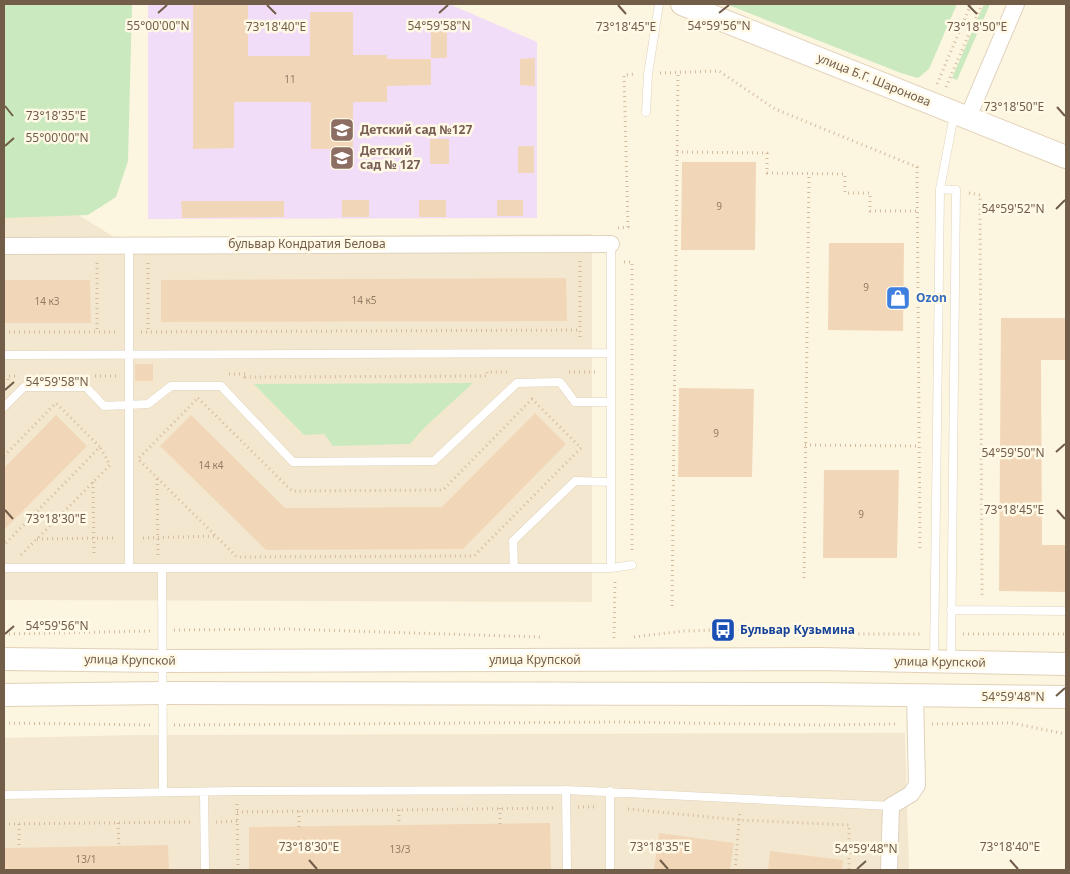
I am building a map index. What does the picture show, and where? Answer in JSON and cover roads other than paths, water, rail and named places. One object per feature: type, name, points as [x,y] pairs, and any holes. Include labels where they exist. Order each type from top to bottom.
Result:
[{"type":"main road","name":"улица Б.Г. Шаронова","points":[[682,4],[1066,157]]},
{"type":"main road","name":"улица Крупской","points":[[4,658],[162,661],[819,659],[1066,664]]},
{"type":"main road","points":[[4,695],[163,693],[1066,697]]},
{"type":"street","points":[[948,109],[1016,4]]},
{"type":"street","name":"бульвар Кондратия Белова","points":[[4,246],[129,253],[611,244]]},
{"type":"street","points":[[889,870],[891,806],[911,794],[917,785],[915,695]]},
{"type":"lane","points":[[646,112],[648,74],[658,4]]},
{"type":"lane","points":[[942,662],[934,634],[940,189],[948,109]]},
{"type":"lane","points":[[940,189],[956,190],[951,634],[942,662]]},
{"type":"lane","points":[[610,568],[612,482],[611,244]]},
{"type":"lane","points":[[129,253],[129,568]]},
{"type":"lane","points":[[4,355],[611,353]]},
{"type":"lane","points":[[4,406],[24,387],[86,387],[104,406],[148,404],[170,386],[222,386],[293,462],[302,462],[434,461],[517,383],[560,382],[574,402],[611,402]]},
{"type":"lane","points":[[514,568],[513,541],[575,481],[612,482]]},
{"type":"lane","points":[[4,568],[610,568],[632,565]]},
{"type":"lane","points":[[160,568],[163,792]]},
{"type":"lane","points":[[951,610],[1066,611]]},
{"type":"lane","points":[[4,794],[566,790],[891,806]]},
{"type":"lane","points":[[566,790],[567,870]]},
{"type":"lane","points":[[610,791],[610,870]]},
{"type":"lane","points":[[204,792],[205,870]]},
{"type":"place","name":"Детский сад №127","points":[[342,130]]},
{"type":"place","name":"Детский сад № 127","points":[[342,158]]},
{"type":"place","name":"Ozon","points":[[898,298]]},
{"type":"place","name":"Бульвар Кузьмина","points":[[723,630]]}]
